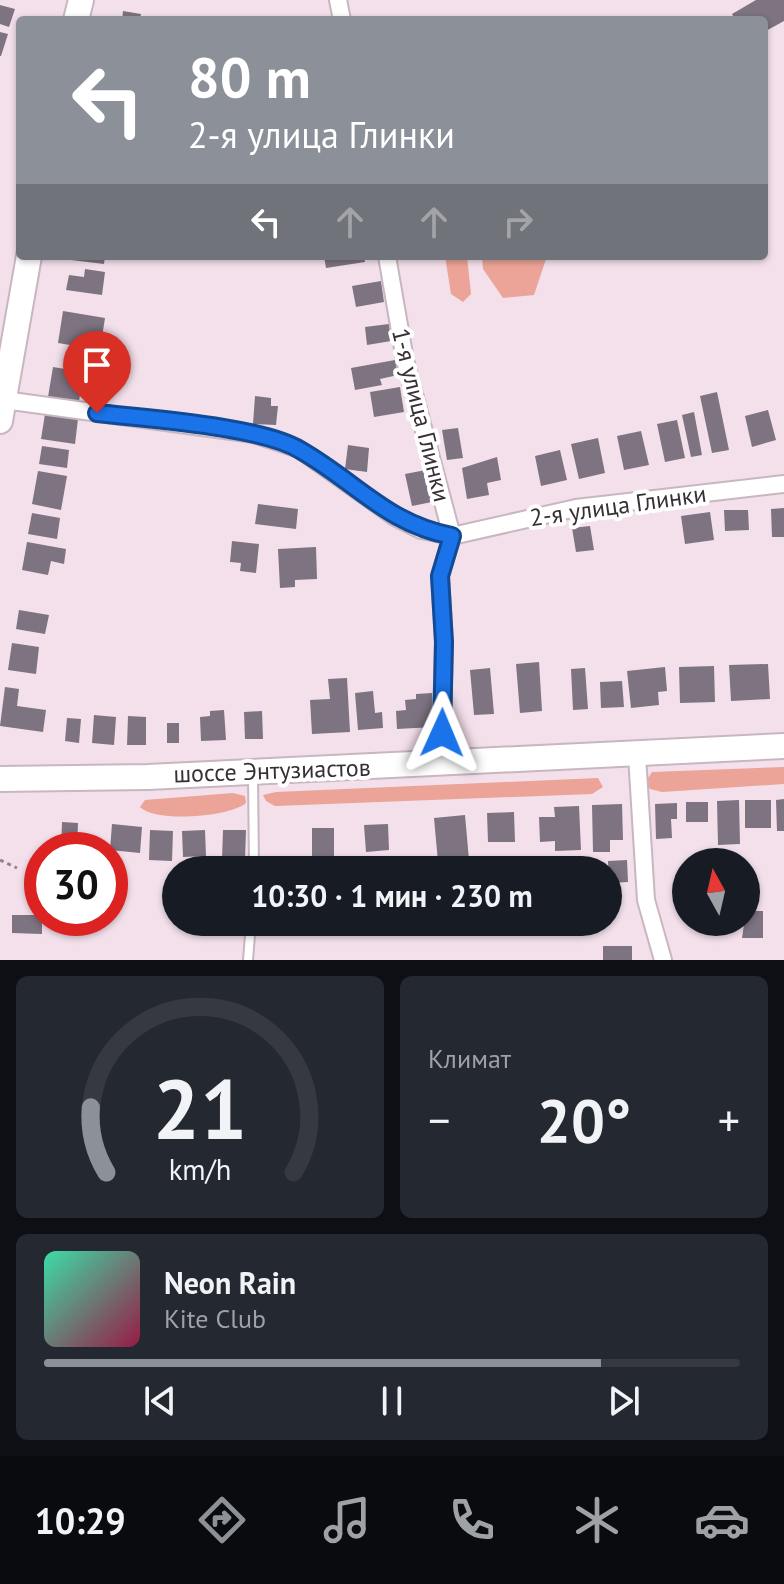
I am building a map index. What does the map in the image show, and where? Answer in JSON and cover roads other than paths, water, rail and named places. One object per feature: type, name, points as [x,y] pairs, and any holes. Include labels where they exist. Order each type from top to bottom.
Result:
[{"type":"main road","points":[[2,410],[28,260]]},
{"type":"main road","name":"шоссе Энтузиастов","points":[[0,779],[253,772],[784,746]]},
{"type":"street","name":"1-я улица Глинки","points":[[388,260],[405,360],[452,536]]},
{"type":"street","name":"2-я улица Глинки","points":[[2,410],[253,434],[280,441],[299,449],[395,517],[421,530],[452,536],[576,508],[784,484]]},
{"type":"street","points":[[441,764],[444,642],[440,576],[452,536]]},
{"type":"street","points":[[637,755],[646,900],[663,960]]},
{"type":"lane","points":[[253,772],[254,856]]},
{"type":"lane","points":[[248,960],[250,936]]}]
